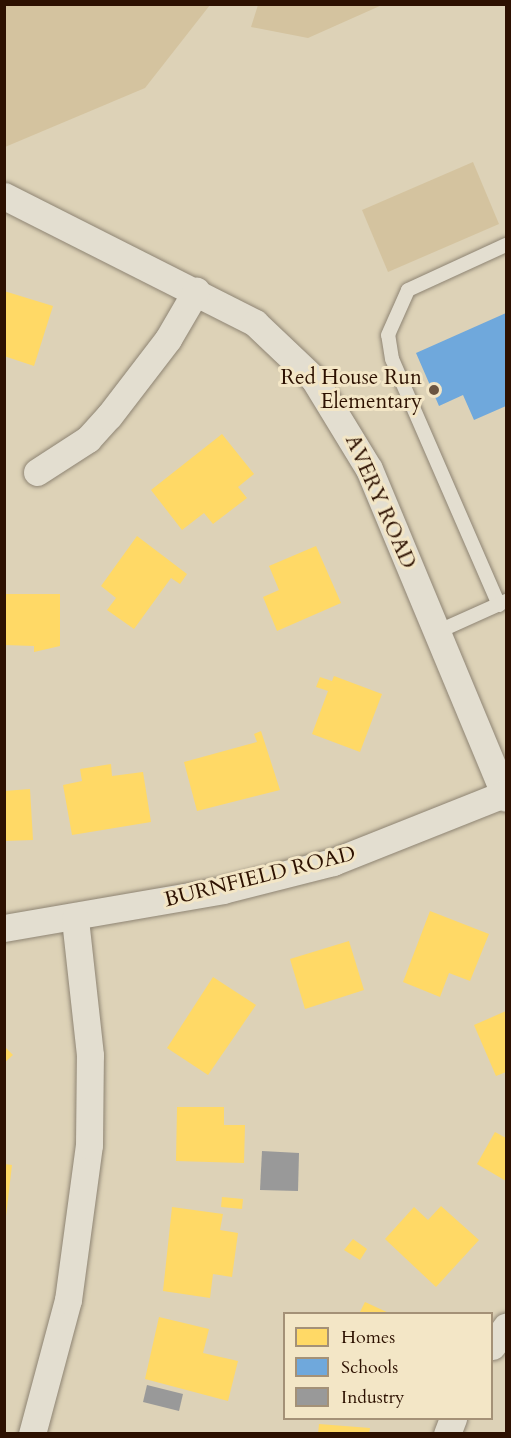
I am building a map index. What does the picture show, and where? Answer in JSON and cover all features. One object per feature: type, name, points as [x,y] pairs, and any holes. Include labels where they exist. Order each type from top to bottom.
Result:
[{"type":"street","name":"AVERY ROAD","points":[[4,196],[196,291],[255,323],[314,379],[369,469],[506,795]]},
{"type":"street","points":[[37,472],[88,439],[109,416],[168,339],[196,291]]},
{"type":"street","name":"BURNFIELD ROAD","points":[[4,928],[75,919],[333,862],[506,795]]},
{"type":"street","points":[[32,1434],[68,1300],[89,1145],[90,1055],[75,919]]},
{"type":"street","points":[[493,1345],[507,1327]]},
{"type":"street","points":[[447,1434],[453,1420]]},
{"type":"lane","points":[[437,632],[503,603],[392,359],[388,335],[408,290],[507,244]]},
{"type":"shaded area","points":[[5,4],[210,5],[145,88],[5,147]]},
{"type":"shaded area","points":[[258,4],[382,5],[308,38],[251,27]]},
{"type":"shaded area","points":[[473,162],[499,224],[388,272],[362,210]]},
{"type":"building: Homes","points":[[4,291],[53,306],[34,366],[4,356]]},
{"type":"building: Homes","points":[[222,434],[254,474],[238,487],[247,498],[213,524],[204,513],[182,530],[151,490]]},
{"type":"building: Homes","points":[[137,536],[187,574],[180,584],[171,578],[134,629],[107,610],[116,598],[101,586]]},
{"type":"building: Homes","points":[[316,546],[341,603],[277,631],[263,597],[279,590],[269,566]]},
{"type":"building: Homes","points":[[4,594],[60,594],[60,646],[34,652],[34,646],[4,645]]},
{"type":"building: Homes","points":[[334,676],[382,694],[360,752],[312,734],[328,691],[316,687],[320,677],[332,681]]},
{"type":"building: Homes","points":[[261,731],[280,790],[197,811],[184,762],[257,742],[254,734]]},
{"type":"building: Homes","points":[[111,764],[112,776],[143,772],[151,822],[72,835],[63,785],[82,781],[80,769]]},
{"type":"building: Homes","points":[[30,789],[33,840],[4,841],[4,791]]},
{"type":"building: Homes","points":[[430,911],[489,934],[470,981],[449,973],[440,997],[403,982]]},
{"type":"building: Homes","points":[[349,941],[364,990],[305,1009],[290,959]]},
{"type":"building: Homes","points":[[213,977],[256,1005],[208,1075],[167,1048]]},
{"type":"building: Homes","points":[[506,1011],[506,1072],[496,1076],[474,1025]]},
{"type":"building: Homes","points":[[4,1046],[13,1055],[4,1063]]},
{"type":"building: Homes","points":[[177,1107],[224,1107],[224,1125],[245,1125],[244,1163],[176,1161]]},
{"type":"building: Homes","points":[[495,1132],[506,1138],[506,1181],[477,1164]]},
{"type":"building: Homes","points":[[4,1164],[12,1165],[6,1216],[4,1216]]},
{"type":"building: Homes","points":[[222,1197],[243,1199],[242,1209],[221,1207]]},
{"type":"building: Homes","points":[[441,1206],[479,1240],[436,1287],[385,1239],[414,1207],[428,1220]]},
{"type":"building: Homes","points":[[172,1207],[223,1214],[220,1230],[238,1233],[232,1277],[213,1274],[210,1298],[163,1291]]},
{"type":"building: Homes","points":[[353,1239],[367,1249],[360,1260],[344,1250]]},
{"type":"building: Homes","points":[[365,1302],[387,1312],[360,1312]]},
{"type":"building: Homes","points":[[159,1317],[209,1329],[203,1353],[238,1361],[228,1401],[145,1379]]},
{"type":"building: Homes","points":[[319,1424],[370,1428],[369,1434],[318,1434]]},
{"type":"building: Schools","points":[[506,313],[506,406],[474,420],[463,395],[439,406],[416,353]]},
{"type":"building: Industry","points":[[262,1151],[299,1153],[298,1191],[260,1190]]},
{"type":"building: Industry","points":[[147,1385],[183,1394],[179,1411],[143,1402]]},
{"type":"place","name":"Red House Run Elementary","points":[[434,390]]}]
